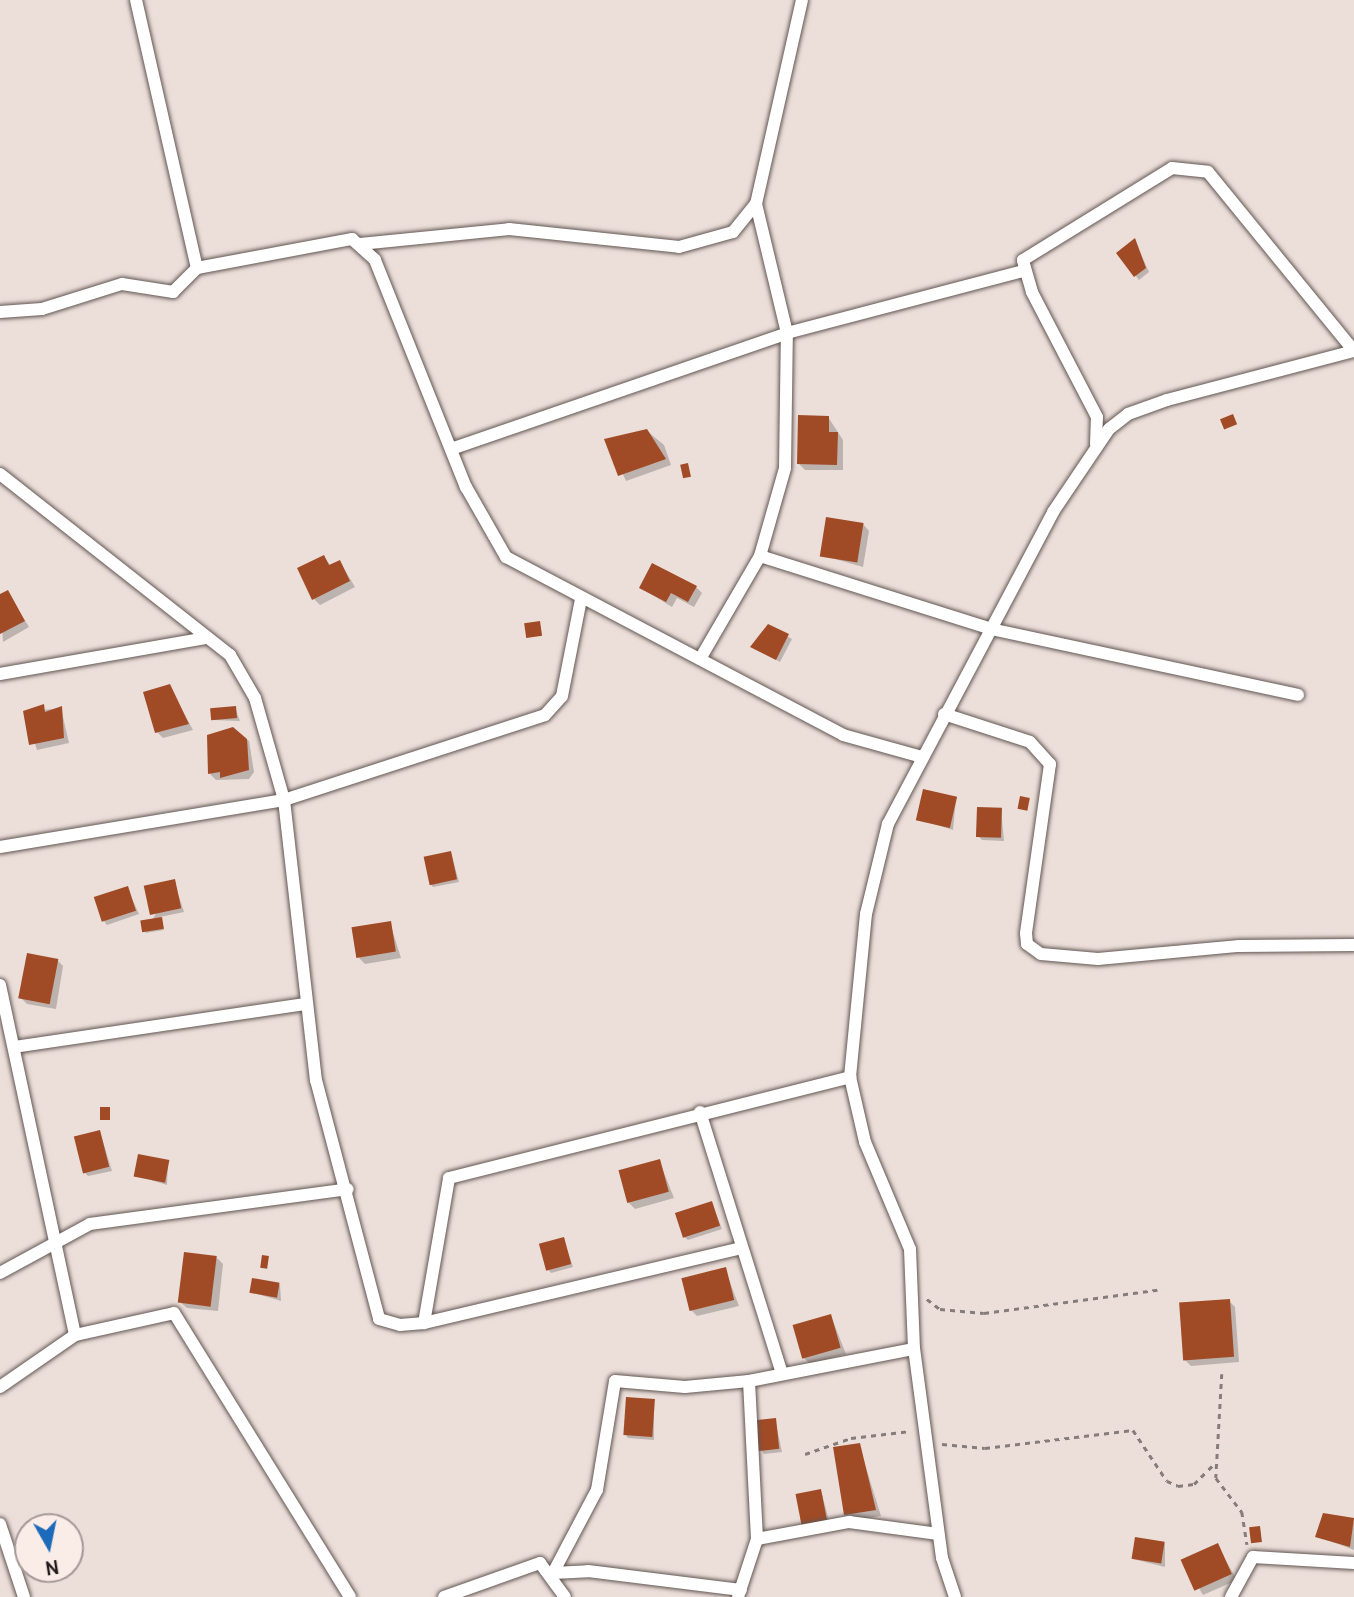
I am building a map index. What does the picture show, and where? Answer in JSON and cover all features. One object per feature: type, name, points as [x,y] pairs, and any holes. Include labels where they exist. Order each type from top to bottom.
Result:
[{"type":"street","points":[[136,0],[197,268]]},
{"type":"street","points":[[699,659],[760,556],[785,468],[787,333],[756,204],[802,0]]},
{"type":"street","points":[[955,1597],[939,1534],[925,1436],[914,1349],[914,1277],[910,1249],[865,1142],[850,1077],[866,914],[888,824],[944,714],[1096,444],[1128,414],[1354,351],[1208,172],[1189,165],[1172,168],[1031,250],[1023,271],[1097,417],[1096,444]]},
{"type":"street","points":[[0,312],[43,309],[122,284],[173,292],[197,268],[339,237],[360,244],[509,229],[678,247],[733,232],[756,204]]},
{"type":"street","points":[[360,244],[375,260],[482,523],[506,557],[842,735],[922,757]]},
{"type":"street","points":[[452,449],[787,333],[1023,271]]},
{"type":"street","points":[[0,474],[230,655],[255,698],[284,800],[316,1080],[348,1189],[379,1319],[400,1325],[424,1323],[738,1249]]},
{"type":"street","points":[[760,556],[991,629],[1298,695]]},
{"type":"street","points":[[0,847],[284,800],[545,715],[562,696],[581,599]]},
{"type":"street","points":[[0,674],[207,638]]},
{"type":"street","points":[[944,714],[1030,742],[1051,764],[1026,933],[1027,944],[1041,954],[1098,959],[1238,946],[1354,945]]},
{"type":"street","points":[[0,985],[75,1335]]},
{"type":"street","points":[[14,1047],[306,1004]]},
{"type":"street","points":[[424,1323],[449,1178],[700,1112],[850,1077]]},
{"type":"street","points":[[700,1112],[738,1249],[781,1371]]},
{"type":"street","points":[[0,1273],[54,1241],[90,1224],[348,1189]]},
{"type":"street","points":[[0,1387],[75,1335],[174,1313],[350,1597]]},
{"type":"street","points":[[553,1573],[597,1490],[615,1381],[685,1387],[749,1381],[781,1371],[914,1349]]},
{"type":"street","points":[[553,1573],[589,1571],[739,1594],[757,1539],[749,1381]]},
{"type":"street","points":[[757,1539],[849,1522],[939,1534]]},
{"type":"street","points":[[0,1524],[24,1597]]},
{"type":"street","points":[[1231,1597],[1250,1559],[1354,1563]]},
{"type":"street","points":[[444,1597],[521,1567],[540,1563],[553,1573],[565,1597]]},
{"type":"path","points":[[914,1277],[940,1309],[984,1313],[1157,1290]]},
{"type":"path","points":[[1222,1374],[1214,1464],[1221,1488],[1242,1512],[1250,1559]]},
{"type":"path","points":[[805,1454],[851,1438],[925,1436],[985,1448],[1133,1430],[1167,1480],[1178,1486],[1194,1484],[1214,1464]]},
{"type":"building","points":[[1135,238],[1146,268],[1134,277],[1116,253]]},
{"type":"building","points":[[1233,414],[1237,424],[1224,429],[1220,419]]},
{"type":"building","points":[[798,415],[829,416],[829,432],[838,432],[837,465],[797,464]]},
{"type":"building","points":[[647,429],[666,459],[618,476],[604,439]]},
{"type":"building","points":[[688,463],[691,477],[683,478],[680,465]]},
{"type":"building","points":[[826,517],[864,523],[857,562],[820,557]]},
{"type":"building","points":[[324,555],[329,565],[340,560],[350,581],[312,600],[297,568]]},
{"type":"building","points":[[652,563],[697,586],[688,602],[671,593],[666,602],[639,588]]},
{"type":"building","points":[[8,590],[25,621],[0,634],[0,594]]},
{"type":"building","points":[[540,621],[542,636],[526,638],[524,623]]},
{"type":"building","points":[[768,624],[789,634],[776,660],[750,647]]},
{"type":"building","points":[[170,684],[189,724],[155,733],[143,692]]},
{"type":"building","points":[[44,704],[45,712],[62,706],[64,738],[29,745],[23,711]]},
{"type":"building","points":[[236,706],[237,718],[211,720],[210,708]]},
{"type":"building","points":[[233,727],[247,739],[249,770],[220,778],[220,772],[208,774],[207,735]]},
{"type":"building","points":[[923,789],[957,797],[950,828],[916,820]]},
{"type":"building","points":[[1020,796],[1030,798],[1027,811],[1018,809]]},
{"type":"building","points":[[977,807],[1002,808],[1001,838],[976,837]]},
{"type":"building","points":[[451,851],[457,879],[430,885],[424,857]]},
{"type":"building","points":[[175,879],[181,908],[150,915],[144,886]]},
{"type":"building","points":[[128,886],[136,911],[102,922],[94,897]]},
{"type":"building","points":[[162,917],[164,929],[142,932],[140,920]]},
{"type":"building","points":[[391,921],[396,952],[356,958],[351,927]]},
{"type":"building","points":[[27,953],[58,959],[50,1004],[18,998]]},
{"type":"building","points":[[100,1107],[110,1107],[110,1120],[100,1120]]},
{"type":"building","points":[[100,1130],[109,1167],[83,1173],[74,1137]]},
{"type":"building","points":[[138,1154],[169,1160],[165,1183],[134,1177]]},
{"type":"building","points":[[660,1159],[669,1192],[627,1203],[618,1170]]},
{"type":"building","points":[[712,1201],[720,1226],[683,1238],[675,1213]]},
{"type":"building","points":[[564,1237],[571,1264],[546,1271],[539,1244]]},
{"type":"building","points":[[184,1252],[217,1256],[211,1307],[178,1303]]},
{"type":"building","points":[[262,1255],[269,1256],[267,1269],[260,1268]]},
{"type":"building","points":[[726,1267],[734,1300],[690,1311],[681,1278]]},
{"type":"building","points":[[252,1278],[280,1283],[277,1298],[249,1293]]},
{"type":"building","points":[[1230,1299],[1234,1357],[1183,1360],[1179,1303]]},
{"type":"building","points":[[831,1314],[841,1348],[802,1359],[793,1325]]},
{"type":"building","points":[[626,1397],[655,1399],[652,1437],[623,1435]]},
{"type":"building","points":[[776,1418],[779,1449],[758,1451],[755,1420]]},
{"type":"building","points":[[860,1443],[876,1510],[844,1515],[833,1447]]},
{"type":"building","points":[[821,1489],[827,1521],[802,1526],[795,1494]]},
{"type":"building","points":[[1323,1513],[1354,1518],[1350,1547],[1315,1537]]},
{"type":"building","points":[[1260,1526],[1262,1542],[1251,1543],[1249,1527]]},
{"type":"building","points":[[1135,1537],[1165,1542],[1161,1563],[1132,1559]]},
{"type":"building","points":[[1218,1543],[1232,1574],[1194,1591],[1181,1560]]}]
